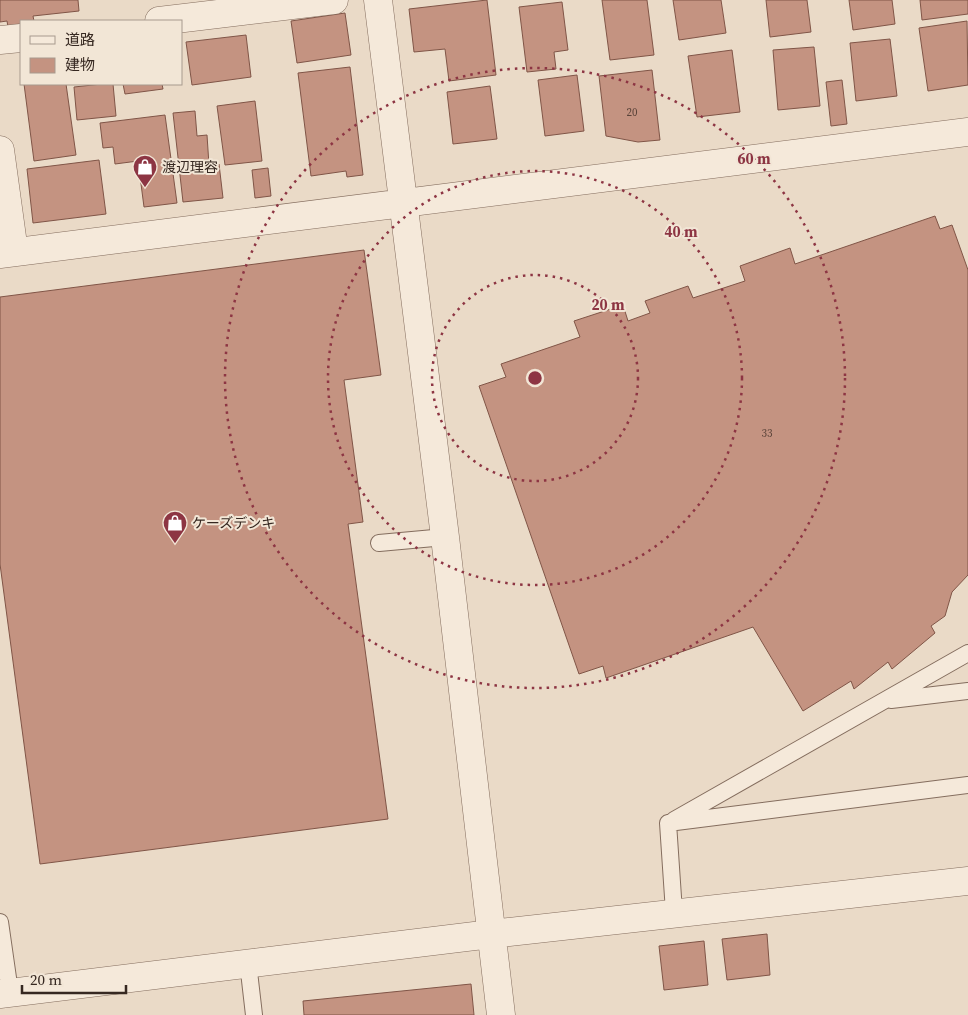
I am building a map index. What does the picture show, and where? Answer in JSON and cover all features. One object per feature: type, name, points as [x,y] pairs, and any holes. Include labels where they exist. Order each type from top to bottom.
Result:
[{"type":"street","points":[[167,20],[334,0]]},
{"type":"street","points":[[378,0],[445,537],[501,1015]]},
{"type":"street","points":[[0,40],[20,38]]},
{"type":"street","points":[[0,150],[7,253],[968,132]]},
{"type":"street","points":[[5,993],[674,912],[968,881]]},
{"type":"lane","points":[[379,543],[445,537]]},
{"type":"lane","points":[[668,824],[968,653]]},
{"type":"lane","points":[[884,701],[968,691]]},
{"type":"lane","points":[[668,824],[968,785]]},
{"type":"lane","points":[[668,824],[674,912]]},
{"type":"lane","points":[[0,922],[5,993]]},
{"type":"lane","points":[[248,964],[254,1015]]},
{"type":"building","points":[[0,0],[78,0],[79,11],[33,16],[34,20],[20,20],[20,25],[8,27],[7,21],[0,22]]},
{"type":"building","points":[[487,0],[496,75],[449,81],[445,49],[414,52],[409,9]]},
{"type":"building","points":[[602,0],[647,0],[654,55],[610,60]]},
{"type":"building","points":[[673,0],[721,0],[726,33],[679,40]]},
{"type":"building","points":[[766,0],[807,0],[811,32],[770,37]]},
{"type":"building","points":[[849,0],[892,0],[895,24],[853,30]]},
{"type":"building","points":[[920,0],[968,0],[968,14],[922,20]]},
{"type":"building","points":[[562,2],[568,50],[554,52],[556,69],[527,72],[519,7]]},
{"type":"building","points":[[345,13],[351,55],[297,63],[291,21]]},
{"type":"building","points":[[967,21],[968,85],[928,91],[919,28]]},
{"type":"building","points":[[246,35],[251,77],[192,85],[186,42]]},
{"type":"building","points":[[890,39],[897,96],[856,101],[850,43]]},
{"type":"building","points":[[814,47],[820,106],[778,110],[773,50]]},
{"type":"building","points":[[732,50],[740,112],[697,117],[688,56]]},
{"type":"building","points":[[350,67],[363,175],[347,177],[346,171],[311,176],[298,73]]},
{"type":"building","points":[[652,70],[660,140],[638,142],[606,136],[599,76]]},
{"type":"building","points":[[577,75],[584,131],[545,136],[538,80]]},
{"type":"building","points":[[842,80],[847,124],[831,126],[826,82]]},
{"type":"building","points":[[24,85],[66,85],[76,155],[34,161]]},
{"type":"building","points":[[113,85],[116,116],[77,120],[74,87]]},
{"type":"building","points":[[123,85],[162,85],[163,89],[125,94]]},
{"type":"building","points":[[490,86],[497,139],[453,144],[447,92]]},
{"type":"building","points":[[255,101],[262,161],[225,165],[217,106]]},
{"type":"building","points":[[195,111],[197,136],[207,135],[209,165],[219,164],[223,198],[183,202],[173,113]]},
{"type":"building","points":[[165,115],[177,203],[144,207],[138,161],[115,164],[113,147],[103,148],[100,123]]},
{"type":"building","points":[[99,160],[106,214],[33,223],[27,169]]},
{"type":"building","points":[[268,168],[271,196],[255,198],[252,170]]},
{"type":"building","points":[[935,216],[940,229],[952,225],[968,270],[968,575],[952,592],[945,616],[931,626],[935,633],[892,669],[888,662],[854,689],[851,681],[803,711],[753,627],[606,678],[603,666],[579,674],[479,386],[506,377],[501,364],[580,337],[574,321],[623,305],[628,321],[650,313],[645,301],[688,286],[693,298],[745,281],[740,266],[790,248],[795,264]]},
{"type":"building","name":"ケーズデンキ","points":[[364,250],[381,375],[344,380],[363,522],[348,524],[388,819],[40,864],[0,564],[0,297]]},
{"type":"building","points":[[767,934],[770,975],[727,980],[722,939]]},
{"type":"building","points":[[704,941],[708,985],[664,990],[659,946]]},
{"type":"building","points":[[471,984],[474,1015],[304,1015],[303,1001]]},
{"type":"place","name":"渡辺理容","points":[[145,188]]},
{"type":"place","name":"ケーズデンキ","points":[[175,544]]}]
